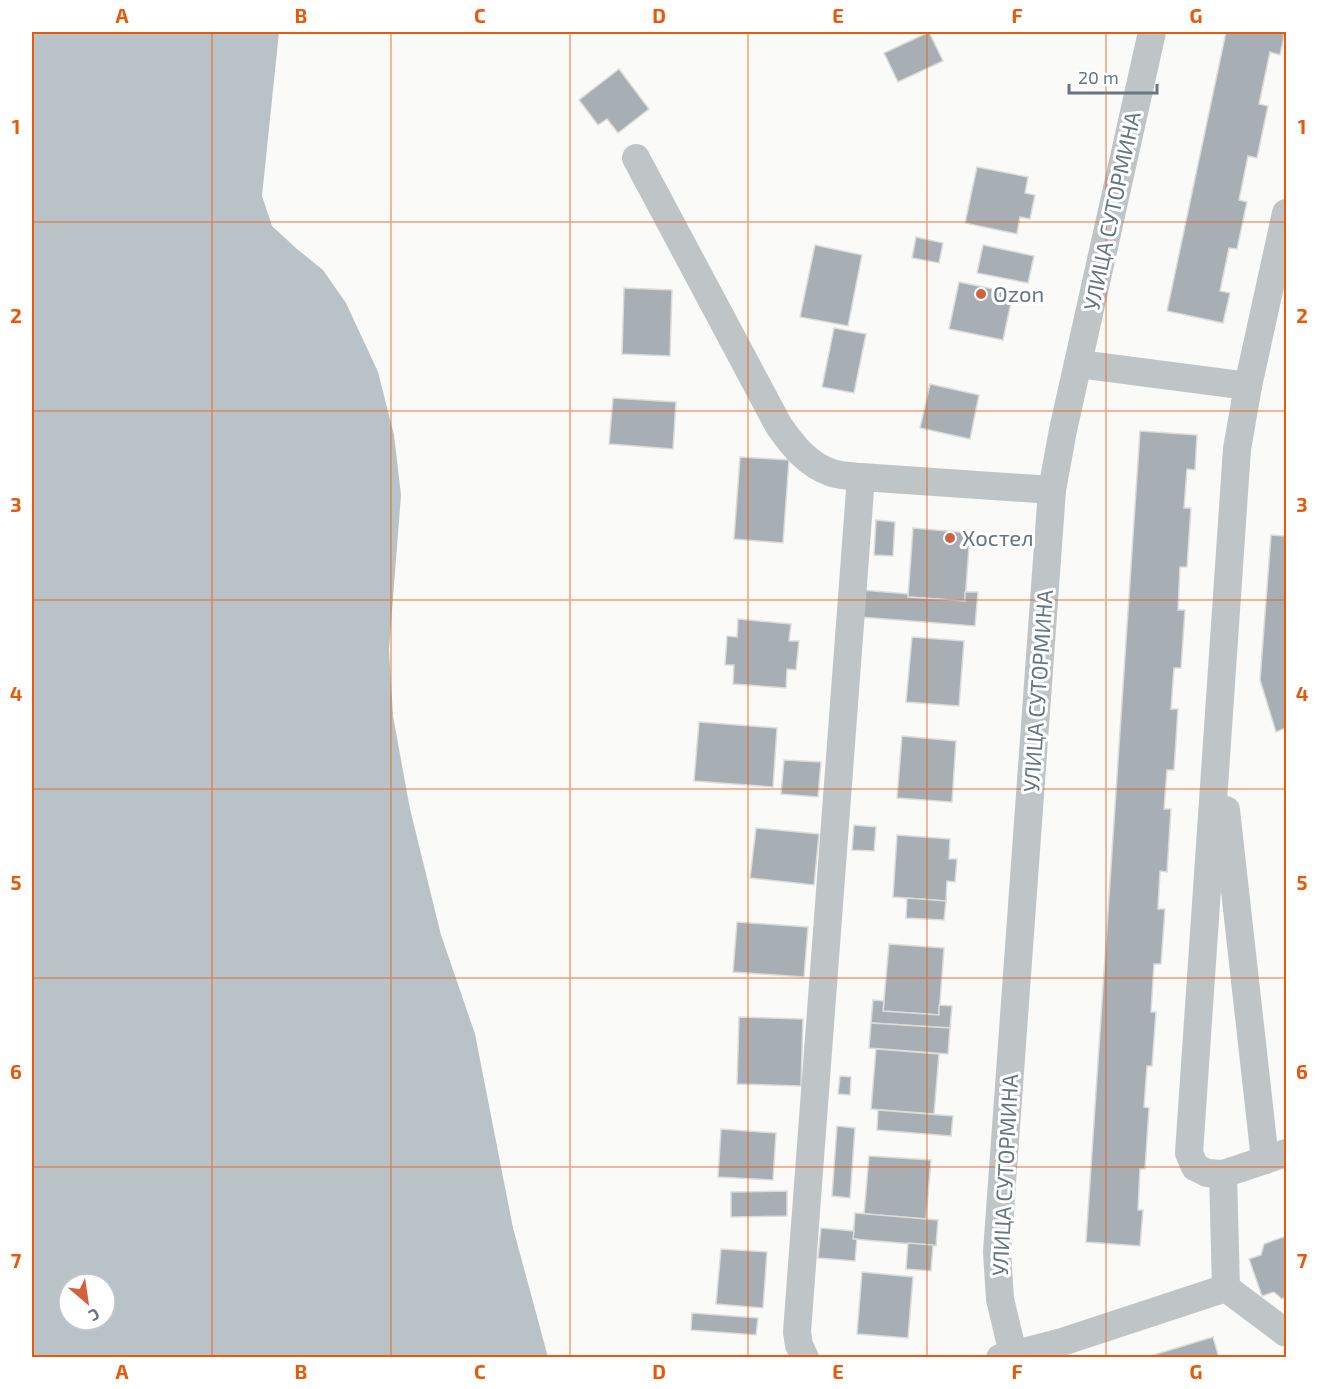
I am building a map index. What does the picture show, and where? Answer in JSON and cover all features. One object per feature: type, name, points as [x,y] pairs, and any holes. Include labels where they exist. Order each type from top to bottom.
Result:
[{"type":"street","name":"УЛИЦА СУТОРМИНА","points":[[1009,1357],[1000,1299],[997,1252],[1052,490],[1063,430],[1152,32]]},
{"type":"street","points":[[636,158],[778,426],[808,461],[833,474],[1052,490]]},
{"type":"street","points":[[1218,737],[1276,1156],[1223,1174],[1207,1173],[1195,1167],[1189,1153],[1237,449],[1248,386],[1283,246],[1287,213]]},
{"type":"street","points":[[1078,364],[1248,386]]},
{"type":"street","points":[[806,1358],[799,1345],[797,1332],[861,477]]},
{"type":"street","points":[[1223,1174],[1226,1288]]},
{"type":"street","points":[[1009,1357],[1065,1350],[1226,1288]]},
{"type":"street","points":[[1226,1288],[1287,1333]]},
{"type":"shaded area","points":[[32,32],[279,32],[262,196],[272,226],[323,270],[346,303],[378,372],[394,435],[401,495],[389,650],[393,716],[410,809],[441,935],[475,1034],[513,1228],[548,1357],[32,1357]]},
{"type":"building","points":[[929,32],[943,61],[898,82],[884,53]]},
{"type":"building","points":[[1226,32],[1285,32],[1280,55],[1270,52],[1259,104],[1268,106],[1257,158],[1248,156],[1239,200],[1247,202],[1237,249],[1229,248],[1220,291],[1230,293],[1223,323],[1167,311]]},
{"type":"building","points":[[619,69],[649,109],[618,133],[607,119],[598,125],[579,100]]},
{"type":"building","points":[[977,167],[1028,177],[1025,193],[1035,195],[1030,219],[1020,217],[1017,234],[965,223]]},
{"type":"building","points":[[916,237],[943,243],[939,263],[912,258]]},
{"type":"building","points":[[815,245],[862,255],[848,326],[800,317]]},
{"type":"building","points":[[983,245],[1034,256],[1028,283],[977,273]]},
{"type":"building","points":[[959,282],[1013,293],[1003,340],[949,329]]},
{"type":"building","points":[[624,288],[672,290],[670,356],[622,354]]},
{"type":"building","points":[[834,328],[866,334],[854,393],[822,387]]},
{"type":"building","points":[[930,384],[979,395],[970,439],[920,428]]},
{"type":"building","points":[[613,398],[676,402],[673,449],[609,444]]},
{"type":"building","points":[[1140,431],[1197,435],[1195,470],[1187,469],[1184,508],[1191,508],[1187,567],[1180,567],[1178,610],[1185,610],[1181,668],[1174,668],[1171,709],[1178,709],[1174,770],[1167,770],[1164,809],[1171,809],[1167,872],[1160,871],[1158,909],[1165,909],[1161,964],[1154,964],[1151,1012],[1156,1012],[1152,1066],[1147,1066],[1144,1107],[1149,1108],[1145,1169],[1140,1169],[1138,1210],[1143,1210],[1140,1246],[1086,1242]]},
{"type":"building","points":[[740,457],[789,460],[783,543],[734,539]]},
{"type":"building","points":[[876,520],[895,522],[893,556],[874,555]]},
{"type":"building","points":[[913,528],[970,533],[965,601],[908,597]]},
{"type":"building","points":[[1271,535],[1286,536],[1286,728],[1276,732],[1260,680]]},
{"type":"building","points":[[862,590],[908,594],[908,597],[965,601],[965,592],[978,592],[975,626],[860,617]]},
{"type":"building","points":[[738,619],[791,624],[789,641],[799,641],[796,670],[787,669],[786,688],[733,684],[734,665],[725,665],[727,636],[737,637]]},
{"type":"building","points":[[912,637],[964,641],[959,706],[906,702]]},
{"type":"building","points":[[699,722],[777,728],[773,787],[694,781]]},
{"type":"building","points":[[902,736],[956,741],[952,802],[897,798]]},
{"type":"building","points":[[784,760],[821,762],[818,797],[781,794]]},
{"type":"building","points":[[854,825],[876,827],[874,851],[852,850]]},
{"type":"building","points":[[756,828],[819,834],[814,885],[750,878]]},
{"type":"building","points":[[897,835],[950,839],[949,859],[957,859],[955,882],[947,881],[946,901],[893,897]]},
{"type":"building","points":[[907,898],[946,901],[944,920],[906,918]]},
{"type":"building","points":[[737,922],[808,927],[804,977],[733,972]]},
{"type":"building","points":[[889,944],[944,948],[939,1015],[883,1011]]},
{"type":"building","points":[[873,1000],[884,1001],[883,1011],[939,1015],[939,1005],[952,1006],[950,1028],[871,1023]]},
{"type":"building","points":[[739,1017],[803,1019],[801,1086],[737,1084]]},
{"type":"building","points":[[871,1023],[950,1028],[948,1054],[869,1048]]},
{"type":"building","points":[[876,1049],[939,1054],[934,1114],[871,1109]]},
{"type":"building","points":[[840,1076],[851,1077],[850,1095],[838,1094]]},
{"type":"building","points":[[878,1110],[953,1116],[951,1136],[877,1130]]},
{"type":"building","points":[[837,1126],[855,1128],[850,1198],[832,1196]]},
{"type":"building","points":[[721,1129],[776,1133],[773,1180],[718,1177]]},
{"type":"building","points":[[869,1156],[931,1160],[926,1219],[864,1214]]},
{"type":"building","points":[[787,1191],[787,1216],[731,1217],[731,1192]]},
{"type":"building","points":[[855,1213],[938,1220],[936,1246],[853,1239]]},
{"type":"building","points":[[821,1228],[854,1231],[853,1239],[857,1239],[855,1261],[818,1258]]},
{"type":"building","points":[[1286,1236],[1286,1297],[1282,1299],[1274,1292],[1262,1296],[1249,1259],[1261,1255],[1264,1244]]},
{"type":"building","points":[[908,1243],[933,1245],[931,1271],[906,1269]]},
{"type":"building","points":[[721,1249],[767,1252],[763,1308],[716,1304]]},
{"type":"building","points":[[862,1272],[913,1277],[908,1338],[857,1334]]},
{"type":"building","points":[[692,1313],[758,1318],[756,1335],[691,1330]]},
{"type":"building","points":[[1213,1337],[1219,1358],[1154,1358],[1153,1355]]},
{"type":"place","name":"Ozon","points":[[981,294]]},
{"type":"place","name":"Хостел","points":[[950,538]]}]
